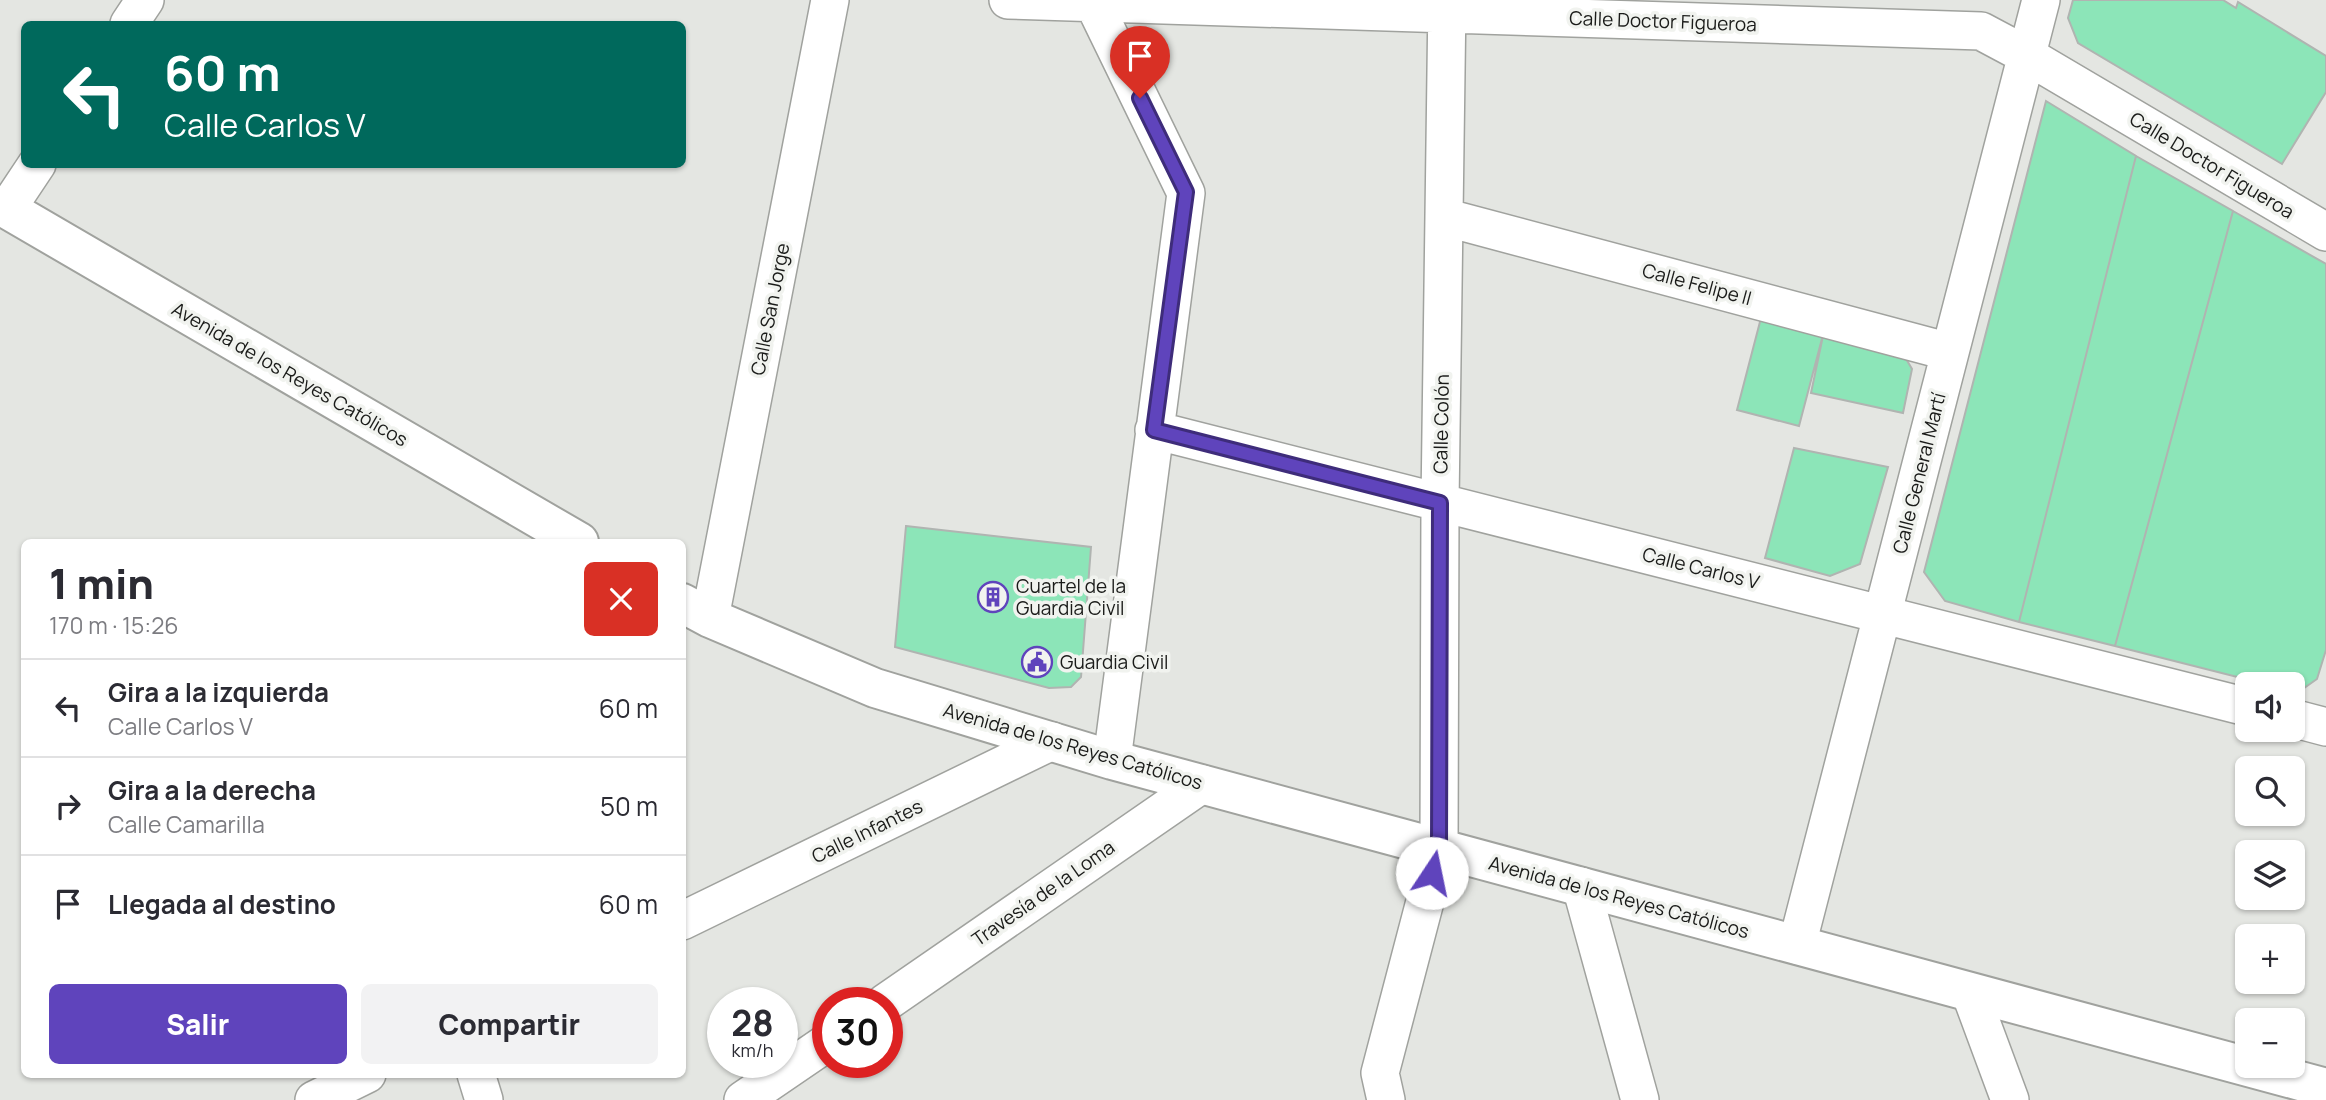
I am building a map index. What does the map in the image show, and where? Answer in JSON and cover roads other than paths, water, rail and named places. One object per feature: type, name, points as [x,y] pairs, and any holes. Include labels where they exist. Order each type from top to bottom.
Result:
[{"type":"street","points":[[131,21],[145,0]]},
{"type":"street","name":"Calle San Jorge","points":[[696,611],[830,0]]},
{"type":"street","name":"Calle Doctor Figueroa","points":[[1008,0],[1447,7],[1981,31],[2326,232]]},
{"type":"street","name":"Calle General Martí","points":[[1797,945],[2040,0]]},
{"type":"street","points":[[1093,1],[1186,192],[1112,760]]},
{"type":"street","name":"Calle Colón","points":[[1386,1100],[1380,1073],[1439,848],[1440,503],[1447,7]]},
{"type":"street","points":[[4,207],[34,168]]},
{"type":"street","name":"Avenida de los Reyes Católicos","points":[[4,207],[574,539]]},
{"type":"street","name":"Calle Felipe II","points":[[1444,217],[1950,352]]},
{"type":"street","name":"Calle Carlos V","points":[[1154,430],[2235,704]]},
{"type":"street","name":"Avenida de los Reyes Católicos","points":[[696,611],[875,688],[1112,760],[2326,1088]]},
{"type":"street","points":[[2305,721],[2326,727]]},
{"type":"street","name":"Calle Infantes","points":[[686,919],[1052,741]]},
{"type":"street","name":"Travesía de la Loma","points":[[903,991],[1202,784]]},
{"type":"street","points":[[1581,887],[1640,1100]]},
{"type":"street","points":[[1970,992],[2010,1100]]},
{"type":"street","points":[[743,1100],[812,1053]]},
{"type":"street","points":[[314,1100],[359,1078]]},
{"type":"street","points":[[477,1078],[484,1100]]},
{"type":"place","name":"Cuartel de la Guardia Civil","points":[[993,597]]},
{"type":"place","name":"Guardia Civil","points":[[1037,662]]}]
